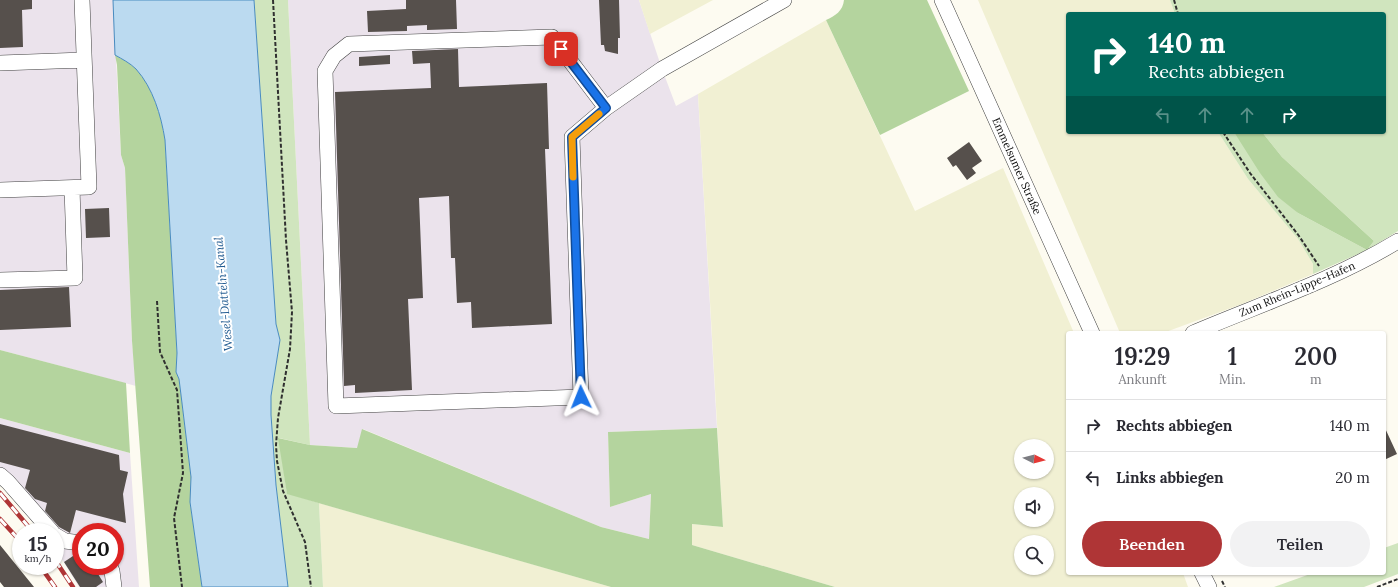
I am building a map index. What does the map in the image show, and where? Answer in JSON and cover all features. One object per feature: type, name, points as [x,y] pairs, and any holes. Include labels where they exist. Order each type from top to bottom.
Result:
[{"type":"street","points":[[0,190],[89,187],[82,0]]},
{"type":"street","points":[[606,108],[552,37],[349,44],[334,56],[324,70],[336,406],[581,397],[572,137],[606,108],[662,69],[784,0]]},
{"type":"street","name":"Emmelsumer Straße","points":[[942,0],[1091,331]]},
{"type":"street","points":[[0,63],[84,60]]},
{"type":"street","points":[[0,280],[75,278],[72,188]]},
{"type":"street","name":"Zum Rhein-Lippe-Hafen","points":[[1198,331],[1374,256],[1398,241]]},
{"type":"street","points":[[0,475],[44,523]]},
{"type":"street","points":[[112,575],[114,587]]},
{"type":"street","points":[[1203,575],[1208,587]]},
{"type":"path","points":[[273,0],[285,232],[292,318],[290,349],[278,418],[276,446],[283,491],[305,542],[311,587]]},
{"type":"path","points":[[1174,0],[1177,12]]},
{"type":"path","points":[[1224,134],[1263,191],[1314,256]]},
{"type":"path","points":[[157,301],[160,352],[177,390],[183,472],[174,518],[182,587]]},
{"type":"path","points":[[1377,587],[1398,579]]},
{"type":"shaded area","points":[[0,0],[113,0],[121,155],[125,168],[132,341],[136,386],[0,350]]},
{"type":"shaded area","points":[[288,0],[639,0],[676,106],[698,94],[717,428],[608,432],[610,507],[651,494],[649,539],[601,527],[363,429],[358,448],[310,445]]},
{"type":"shaded area","points":[[0,418],[130,453],[139,587],[79,587],[64,563],[64,523],[33,523],[0,484]]},
{"type":"green space","points":[[254,0],[288,0],[310,445],[279,438],[287,493],[319,503],[323,587],[288,587],[276,485],[271,396],[280,340],[276,324]]},
{"type":"green space","points":[[639,0],[713,0],[650,34]]},
{"type":"green space","points":[[844,0],[927,0],[969,91],[880,135],[826,20],[838,13]]},
{"type":"green space","points":[[978,0],[1170,0],[1174,12],[1066,12],[1066,134],[1219,134],[1248,179],[1298,239],[1313,264],[1313,274],[1242,304],[1168,331],[1119,331]]},
{"type":"green space","points":[[1170,0],[1398,0],[1398,231],[1367,250],[1374,241],[1282,157],[1264,134],[1386,134],[1386,12],[1174,12]]},
{"type":"green space","points":[[826,20],[915,211],[1003,168],[1073,331],[1066,331],[1066,575],[1184,575],[1188,587],[835,587],[692,545],[692,524],[723,527],[698,94]]},
{"type":"green space","points":[[115,55],[136,69],[152,93],[159,112],[165,140],[177,353],[176,372],[179,379],[191,477],[190,502],[202,587],[150,587],[132,341],[125,168],[121,155],[117,65]]},
{"type":"green space","points":[[1219,134],[1236,134],[1298,213],[1367,250],[1313,274],[1313,264],[1298,239],[1248,179]]},
{"type":"green space","points":[[1235,134],[1264,134],[1282,157],[1374,241],[1367,250],[1298,213],[1278,197],[1260,173]]},
{"type":"green space","points":[[0,350],[126,383],[130,453],[0,418]]},
{"type":"green space","points":[[717,428],[723,527],[692,524],[692,545],[835,587],[611,587],[287,494],[278,438],[310,445],[357,448],[362,429],[601,527],[649,539],[651,494],[610,507],[608,432]]},
{"type":"green space","points":[[319,503],[611,587],[323,587]]},
{"type":"green space","points":[[1398,543],[1398,574],[1364,587],[1274,587],[1307,575],[1386,575],[1386,547]]},
{"type":"water","name":"Wesel-Datteln-Kanal","points":[[113,0],[254,0],[276,324],[280,340],[271,396],[271,415],[276,485],[288,587],[202,587],[190,502],[191,477],[179,379],[176,372],[177,353],[165,140],[159,112],[152,93],[142,76],[134,67],[115,55]]},
{"type":"building","points":[[0,0],[32,0],[32,9],[22,10],[23,47],[0,48]]},
{"type":"building","points":[[406,0],[456,0],[457,29],[427,30],[427,25],[407,26],[407,31],[368,32],[367,11],[406,9]]},
{"type":"building","points":[[599,0],[619,0],[620,38],[618,38],[618,54],[605,51],[604,45],[601,45]]},
{"type":"building","points":[[458,49],[459,87],[547,83],[549,149],[545,149],[552,324],[472,328],[471,302],[457,303],[455,258],[451,258],[449,196],[419,198],[423,298],[408,299],[412,390],[355,393],[355,385],[344,386],[335,92],[431,88],[430,63],[413,64],[412,51]]},
{"type":"building","points":[[390,55],[390,64],[359,66],[359,57]]},
{"type":"building","points":[[969,142],[982,161],[972,168],[976,173],[967,180],[956,165],[953,167],[947,158]]},
{"type":"building","points":[[109,208],[110,237],[86,238],[85,209]]},
{"type":"building","points":[[69,287],[71,327],[0,330],[0,290]]},
{"type":"building","points":[[0,424],[119,455],[120,470],[128,472],[123,494],[126,523],[76,510],[70,533],[64,530],[64,523],[56,523],[45,511],[47,503],[35,499],[25,488],[30,470],[0,462]]},
{"type":"building","points":[[1386,430],[1397,454],[1386,459]]},
{"type":"building","points":[[0,545],[12,560],[12,575],[24,575],[34,587],[4,587],[0,582]]},
{"type":"building","points":[[72,557],[72,574],[64,562]]},
{"type":"building","points":[[72,575],[99,575],[103,582],[96,587],[80,587]]},
{"type":"railway","points":[[0,493],[25,523]]},
{"type":"railway","points":[[0,519],[12,532]]},
{"type":"railway","points":[[64,574],[73,587]]},
{"type":"railway","points":[[46,575],[55,587]]},
{"type":"slow traffic","points":[[573,177],[572,137],[599,114]]},
{"type":"route","points":[[561,49],[606,108],[572,137],[581,397]]}]
